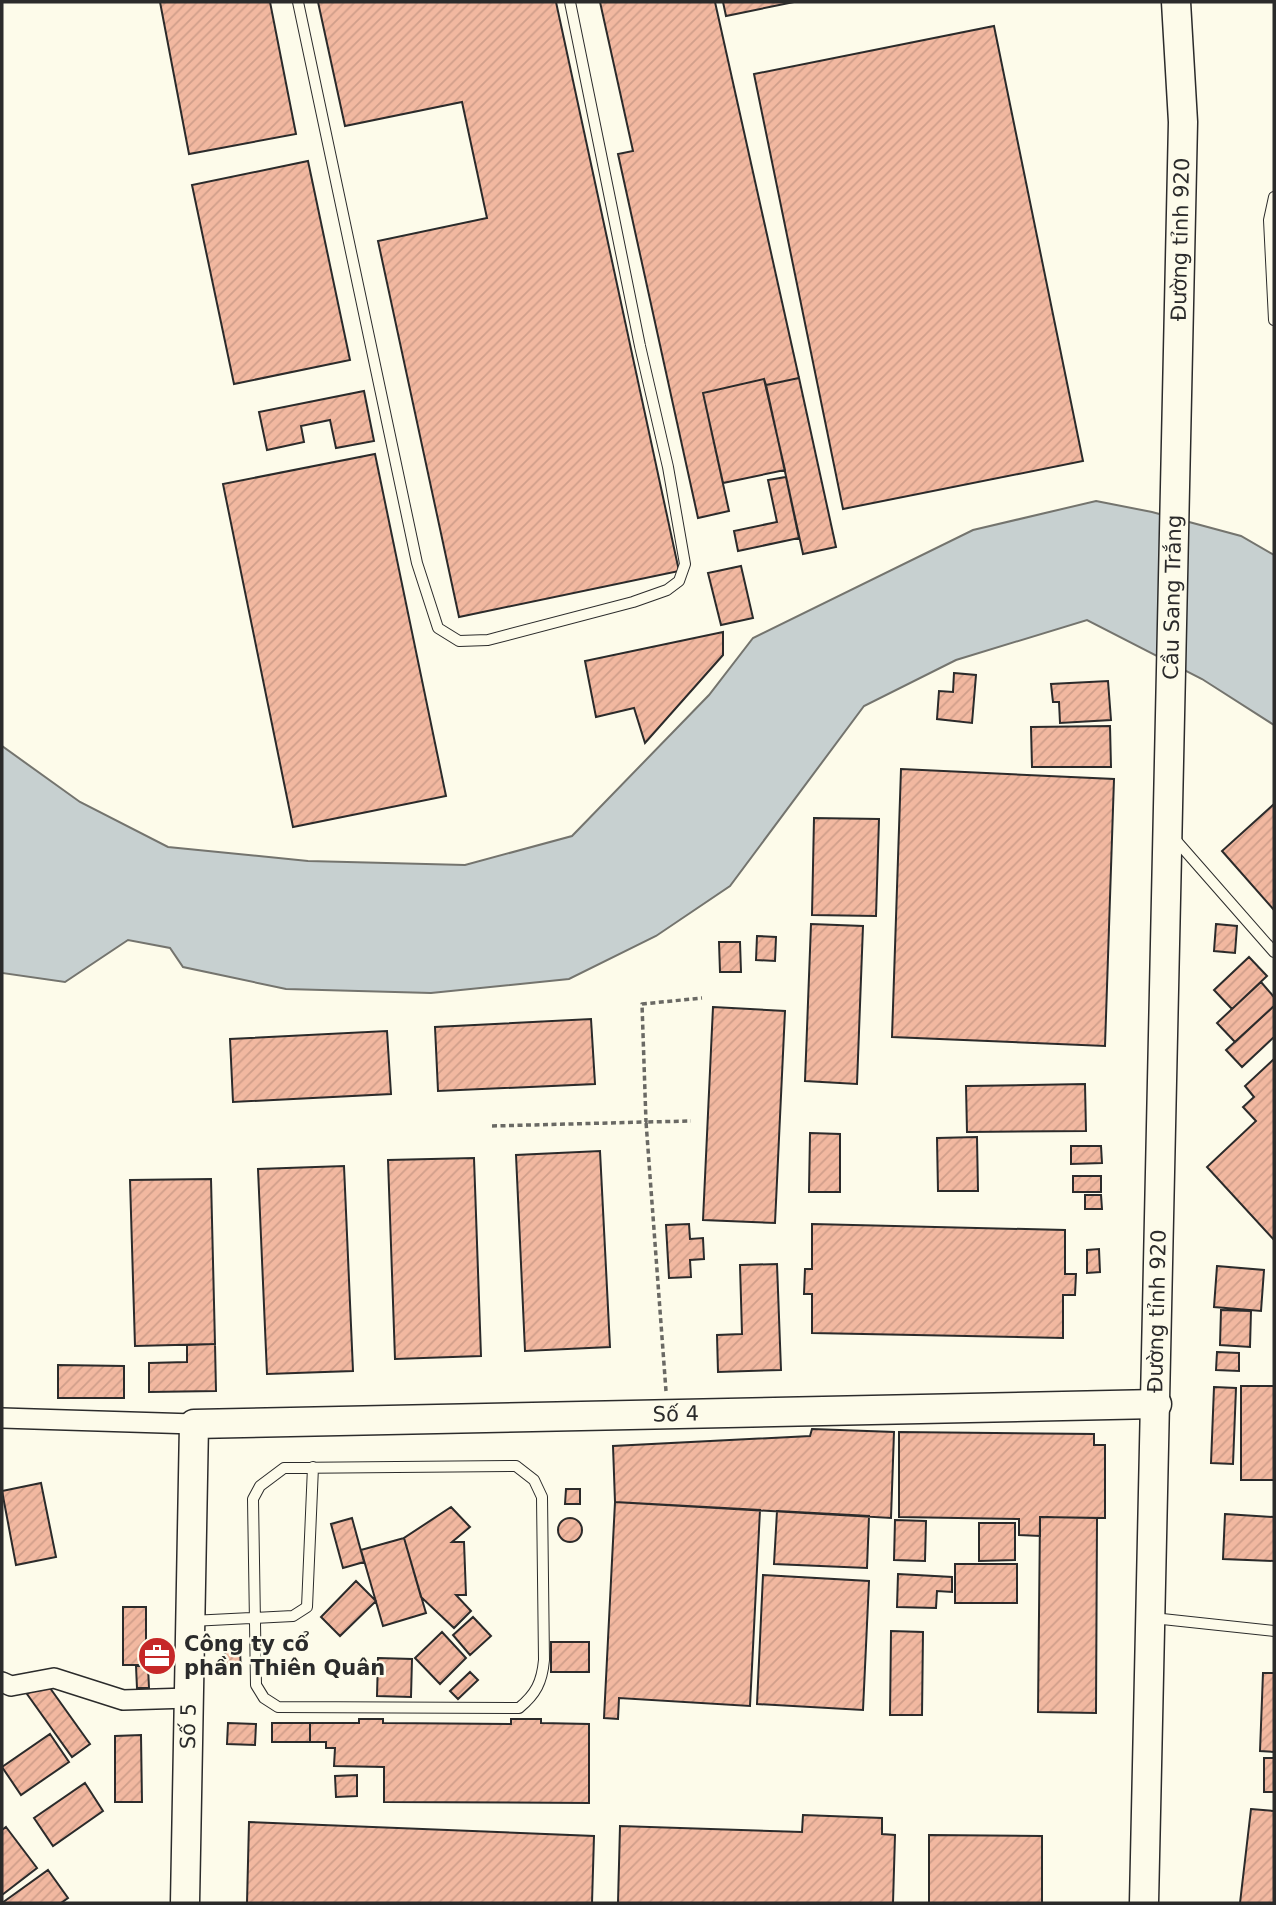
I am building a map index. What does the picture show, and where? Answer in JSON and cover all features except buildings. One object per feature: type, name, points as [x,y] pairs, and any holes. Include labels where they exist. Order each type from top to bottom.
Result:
[{"type":"main road","name":"Đường tỉnh 920","points":[[1176,2],[1183,122],[1176,477]]},
{"type":"main road","name":"Cầu Sang Trắng","points":[[1171,719],[1176,477]]},
{"type":"main road","name":"Đường tỉnh 920","points":[[1144,1903],[1171,719]]},
{"type":"main road","name":"Số 4","points":[[194,1423],[1157,1404]]},
{"type":"main road","name":"Số 5","points":[[185,1903],[194,1423]]},
{"type":"street","points":[[2,1418],[194,1423]]},
{"type":"street","points":[[2,1682],[11,1686],[54,1678],[122,1700],[189,1698]]},
{"type":"lane","points":[[298,2],[417,563],[438,628],[459,641],[488,640],[633,602],[667,590],[678,582],[685,564],[668,467],[640,346],[570,2]]},
{"type":"lane","points":[[1274,197],[1269,220],[1274,320]]},
{"type":"lane","points":[[1169,832],[1274,952]]},
{"type":"lane","points":[[516,1466],[534,1480],[542,1497],[542,1680],[531,1698],[519,1708],[278,1707],[264,1698],[256,1685],[255,1619],[253,1499],[260,1486],[284,1468],[516,1466]]},
{"type":"lane","points":[[191,1620],[293,1616],[307,1606],[313,1467]]},
{"type":"lane","points":[[1152,1618],[1274,1632]]},
{"type":"path","points":[[667,1414],[646,1122],[642,1004],[702,998]]},
{"type":"path","points":[[492,1126],[691,1121]]},
{"type":"shaded area","points":[[1096,501],[1152,512],[1241,536],[1274,555],[1274,725],[1202,679],[1087,620],[956,660],[864,706],[730,886],[656,936],[569,979],[431,993],[286,989],[183,967],[170,948],[128,940],[65,982],[2,973],[2,746],[80,802],[168,847],[308,861],[465,865],[572,836],[709,695],[753,638],[973,530]]},
{"type":"place","name":"Công ty cổ phần Thiên Quân","points":[[157,1656]]}]
